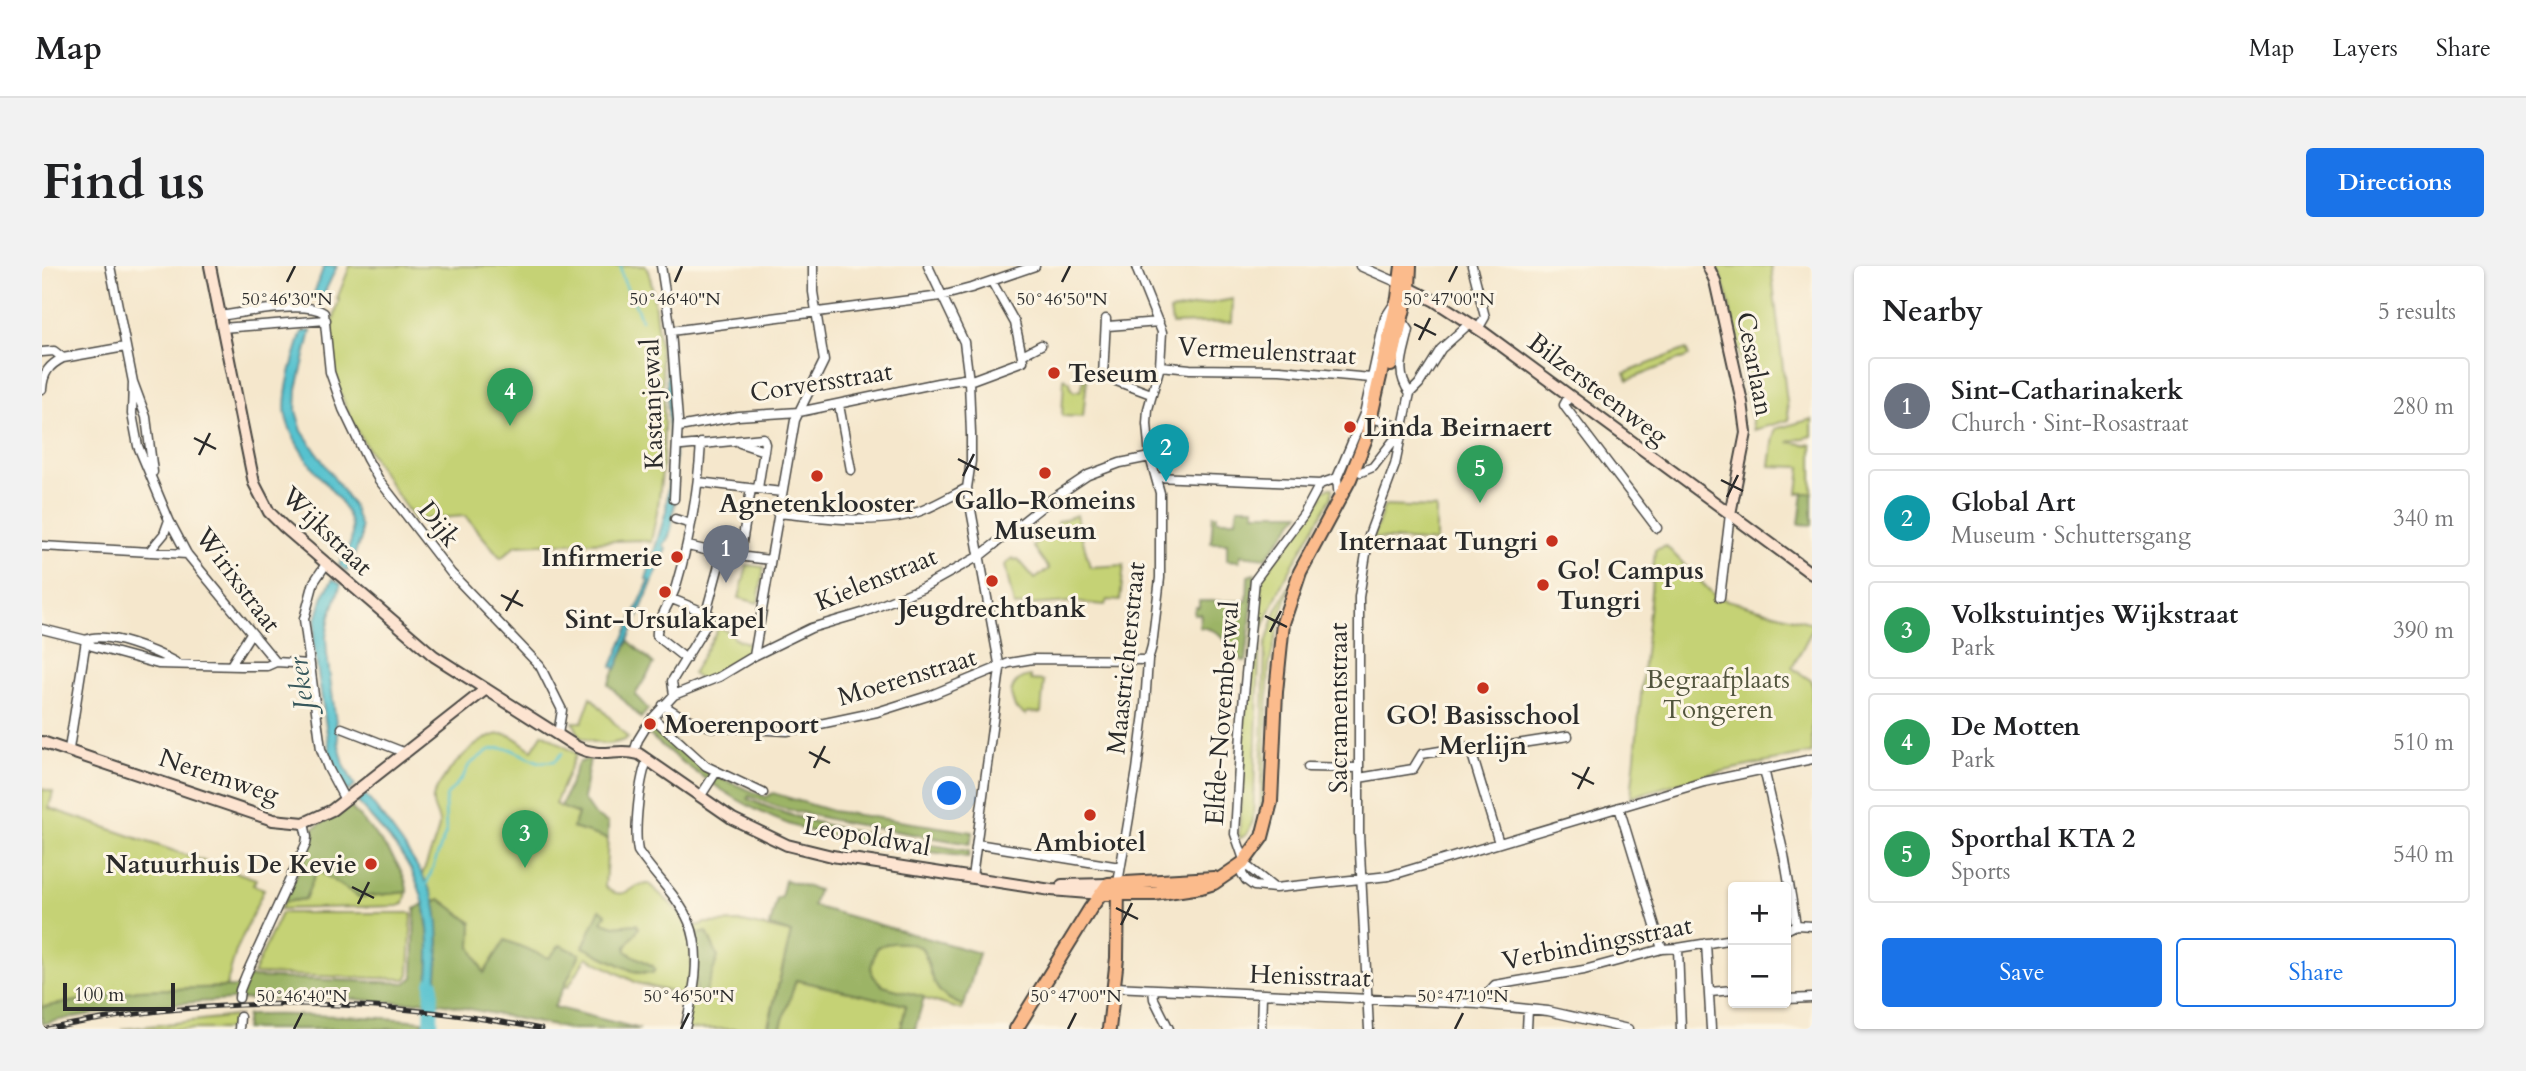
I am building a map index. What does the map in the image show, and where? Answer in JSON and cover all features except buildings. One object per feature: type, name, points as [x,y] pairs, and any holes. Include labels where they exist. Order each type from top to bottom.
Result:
[{"type":"main road","points":[[1375,419],[1402,320],[1409,268]]},
{"type":"main road","points":[[1375,419],[1398,299],[1405,285]]},
{"type":"main road","name":"Elfde-Novemberwal","points":[[1281,644],[1313,564],[1361,472],[1375,419]]},
{"type":"main road","name":"Elfde-Novemberwal","points":[[1243,863],[1262,837],[1271,802],[1276,692],[1283,623],[1296,583],[1339,499],[1375,419]]},
{"type":"main road","points":[[1119,923],[1130,902],[1154,894],[1201,887],[1222,878],[1243,863]]},
{"type":"main road","points":[[1016,1029],[1090,909],[1111,889],[1222,878]]},
{"type":"main road","points":[[1111,889],[1154,894]]},
{"type":"main road","points":[[1110,1029],[1119,923],[1111,889]]},
{"type":"street","name":"Wirixstraat","points":[[110,266],[132,382],[146,417],[154,482]]},
{"type":"street","name":"Wijkstraat","points":[[210,266],[249,465],[260,498],[269,512],[433,656],[486,689]]},
{"type":"street","name":"Kastanjewal","points":[[661,266],[671,331],[679,427],[674,499]]},
{"type":"street","points":[[754,656],[794,420],[824,361],[815,312],[813,266]]},
{"type":"street","points":[[929,266],[964,342],[969,381],[971,461],[967,488],[1000,669],[972,877]]},
{"type":"street","points":[[671,331],[941,296],[992,282],[1035,266]]},
{"type":"street","name":"Maastrichterstraat","points":[[1111,889],[1120,867],[1131,811],[1160,578],[1160,493],[1150,457],[1147,424],[1151,394],[1160,366],[1162,332],[1140,279],[1138,266]]},
{"type":"street","points":[[1360,266],[1405,285]]},
{"type":"street","points":[[1402,320],[1409,330],[1401,367],[1401,381],[1410,393],[1419,384],[1441,349],[1485,317],[1472,266]]},
{"type":"street","name":"Cesarlaan","points":[[1708,266],[1715,281],[1746,433],[1730,514]]},
{"type":"street","points":[[992,282],[1015,323],[1022,355],[1041,345]]},
{"type":"street","name":"Bilzersteenweg","points":[[1405,285],[1474,326],[1812,574]]},
{"type":"street","points":[[1339,499],[1336,478],[1364,414],[1385,318],[1398,299]]},
{"type":"street","points":[[219,316],[305,307],[319,309],[325,316]]},
{"type":"street","points":[[222,328],[325,316]]},
{"type":"street","name":"Dijk","points":[[325,316],[326,344],[334,386],[357,441],[379,480],[458,581],[540,666],[562,710],[558,734]]},
{"type":"street","points":[[1151,394],[1104,376],[1107,323],[1159,322]]},
{"type":"street","points":[[42,389],[47,369],[63,358],[125,347]]},
{"type":"street","points":[[42,352],[54,351],[63,358]]},
{"type":"street","name":"Corversstraat","points":[[679,427],[738,416],[799,412],[938,383],[963,379],[969,381],[1023,361],[1022,355]]},
{"type":"street","name":"Vermeulenstraat","points":[[1160,366],[1280,370],[1371,378]]},
{"type":"street","name":"Wirixstraat","points":[[132,382],[132,414],[138,446],[169,520],[187,554],[276,662]]},
{"type":"street","name":"Sacramentstraat","points":[[1369,1029],[1361,879],[1359,597],[1369,535],[1395,465],[1410,393]]},
{"type":"street","points":[[1569,396],[1564,405],[1657,528]]},
{"type":"street","points":[[839,405],[851,470]]},
{"type":"street","points":[[1361,472],[1373,467],[1403,428],[1375,419]]},
{"type":"street","points":[[682,446],[763,438],[764,451],[740,555]]},
{"type":"street","points":[[686,659],[656,635],[656,629],[672,599],[688,547],[701,443]]},
{"type":"street","name":"Kielenstraat","points":[[650,722],[674,695],[719,677],[811,628],[862,612],[922,588],[981,555],[1073,484],[1101,469],[1150,457]]},
{"type":"street","points":[[1156,477],[1320,484],[1336,478]]},
{"type":"street","points":[[698,482],[782,492]]},
{"type":"street","name":"Elfde-Novemberwal","points":[[1243,863],[1235,834],[1242,716],[1255,580],[1304,514],[1320,484]]},
{"type":"street","points":[[777,513],[846,519],[905,515],[922,511],[967,488]]},
{"type":"street","points":[[1720,597],[1730,514]]},
{"type":"street","points":[[675,519],[691,524]]},
{"type":"street","points":[[149,552],[164,534],[169,520]]},
{"type":"street","points":[[42,546],[187,554]]},
{"type":"street","points":[[688,547],[770,560]]},
{"type":"street","points":[[706,613],[722,554]]},
{"type":"street","points":[[330,567],[314,582],[304,619],[321,749],[328,768],[348,798]]},
{"type":"street","points":[[672,599],[710,615],[672,681],[674,695]]},
{"type":"street","points":[[42,629],[86,640],[92,646],[158,664],[309,664]]},
{"type":"street","points":[[230,665],[251,634]]},
{"type":"street","points":[[69,749],[86,640]]},
{"type":"street","name":"Moerenstraat","points":[[663,705],[682,717],[710,727],[787,731],[877,712],[931,695],[1000,669],[1009,663],[1056,658],[1123,662],[1148,660]]},
{"type":"street","points":[[486,689],[591,753],[634,752],[638,740],[650,722],[716,772],[764,793]]},
{"type":"street","name":"Neremweg","points":[[42,742],[273,820],[304,823],[323,816],[348,798],[486,689]]},
{"type":"street","points":[[342,728],[406,753]]},
{"type":"street","points":[[1359,778],[1413,769],[1422,754],[1464,747],[1471,751],[1568,736]]},
{"type":"street","points":[[1471,751],[1499,843]]},
{"type":"street","name":"Leopoldwal","points":[[634,752],[744,826],[787,845],[832,856],[1079,893],[1111,889]]},
{"type":"street","points":[[648,759],[637,816],[636,841],[638,851],[690,925],[694,940],[695,984],[685,1029]]},
{"type":"street","points":[[1243,863],[1242,873],[1246,880],[1254,886],[1275,888],[1389,876],[1706,782],[1812,759]]},
{"type":"street","points":[[1308,767],[1359,768]]},
{"type":"street","points":[[1764,769],[1784,855],[1796,925]]},
{"type":"street","points":[[700,797],[716,772]]},
{"type":"street","points":[[1619,807],[1662,949]]},
{"type":"street","points":[[239,998],[246,975],[306,844],[304,823]]},
{"type":"street","points":[[977,844],[1120,867]]},
{"type":"street","name":"Leopoldwal","points":[[1039,887],[1111,889]]},
{"type":"street","points":[[1079,893],[1089,902],[1090,909]]},
{"type":"street","points":[[1791,928],[1796,925],[1812,926]]},
{"type":"street","name":"Verbindingsstraat","points":[[1478,1004],[1495,985],[1584,970],[1662,949],[1728,940]]},
{"type":"street","points":[[1706,943],[1711,1029]]},
{"type":"street","points":[[1678,948],[1681,1029]]},
{"type":"street","name":"Henisstraat","points":[[1114,987],[1478,1004],[1566,1014],[1628,1029]]},
{"type":"street","points":[[1153,990],[1154,999],[1169,1029]]},
{"type":"street","points":[[1710,992],[1728,990]]},
{"type":"street","points":[[1261,1029],[1262,995]]},
{"type":"street","points":[[1791,999],[1812,998]]},
{"type":"street","points":[[1527,1029],[1528,1009]]},
{"type":"street","points":[[239,1029],[240,1017]]},
{"type":"green space","points":[[350,266],[646,266],[654,298],[664,402],[663,459],[651,542],[639,540],[516,545],[501,558],[465,516],[414,520],[361,438],[350,417],[334,371],[332,329],[337,299]]},
{"type":"green space","points":[[1716,266],[1771,266],[1789,420],[1754,430],[1727,293]]},
{"type":"green space","points":[[1233,299],[1232,322],[1172,324],[1170,311]]},
{"type":"green space","points":[[1686,349],[1689,356],[1628,380],[1625,373]]},
{"type":"green space","points":[[1064,378],[1070,382],[1074,392],[1081,390],[1084,379],[1087,379],[1083,417],[1062,416]]},
{"type":"green space","points":[[1812,419],[1812,436],[1788,442],[1812,445],[1812,493],[1798,493],[1801,467],[1770,466],[1775,429]]},
{"type":"green space","points":[[1333,488],[1331,498],[1282,584],[1260,634],[1253,821],[1247,834],[1239,839],[1243,733],[1246,730],[1244,726],[1257,588],[1262,586],[1259,581],[1323,496],[1314,502],[1320,493]]},
{"type":"green space","points":[[1803,493],[1812,493],[1812,525],[1799,524]]},
{"type":"green space","points":[[1384,506],[1436,508],[1436,542],[1373,538]]},
{"type":"green space","points":[[1238,507],[1254,507],[1255,513],[1300,513],[1266,558],[1241,555],[1239,561],[1227,560],[1227,543],[1211,543],[1213,515],[1217,515],[1217,520],[1236,520]]},
{"type":"green space","points":[[1076,515],[1090,567],[1124,565],[1120,601],[1107,600],[1105,605],[1072,602],[1014,606],[1005,565],[1013,558],[1018,559],[1035,579],[1049,569],[1033,546],[1058,525],[1057,522]]},
{"type":"green space","name":"Begraafplaats Tongeren","points":[[1666,546],[1716,597],[1812,623],[1812,630],[1792,668],[1812,681],[1812,753],[1709,774],[1631,797],[1655,550]]},
{"type":"green space","points":[[747,565],[764,567],[758,603],[739,598]]},
{"type":"green space","points":[[1255,574],[1246,661],[1243,661],[1216,632],[1199,627],[1201,614],[1194,614],[1195,607],[1199,607],[1199,601],[1247,601],[1248,576]]},
{"type":"green space","points":[[1293,579],[1269,666],[1263,814],[1260,812],[1265,647],[1276,611]]},
{"type":"green space","points":[[719,627],[733,634],[733,638],[750,644],[748,652],[723,670],[701,680],[692,674]]},
{"type":"green space","points":[[629,641],[654,664],[635,695],[648,709],[641,718],[608,684]]},
{"type":"green space","points":[[1031,676],[1031,680],[1044,681],[1041,713],[1027,712],[1026,715],[1015,708],[1011,694],[1018,681]]},
{"type":"green space","points":[[591,697],[628,738],[604,744],[580,737],[573,722],[582,722]]},
{"type":"green space","points":[[656,725],[695,762],[717,777],[766,797],[773,793],[832,811],[973,832],[970,844],[842,822],[781,808],[749,796],[748,799],[829,826],[969,851],[968,857],[844,839],[783,822],[741,802],[682,761],[647,733]]},
{"type":"green space","points":[[543,733],[576,754],[555,804],[578,814],[573,828],[608,839],[605,887],[612,892],[623,893],[649,884],[681,915],[691,947],[687,996],[637,983],[587,957],[568,987],[564,985],[580,954],[484,973],[471,947],[472,923],[440,899],[434,902],[422,876],[439,828],[433,798],[444,778],[476,745],[499,734],[512,736],[532,750]],"holes":[[[602,922],[614,926],[637,924],[639,928],[625,947],[626,951],[653,966],[644,973],[633,971],[597,954]]]},
{"type":"green space","points":[[590,758],[583,799],[594,815],[608,823],[608,839],[573,828],[578,814],[561,807],[578,763]]},
{"type":"green space","points":[[42,789],[53,792],[49,808],[256,879],[253,885],[264,889],[236,951],[226,987],[139,990],[42,1007]]},
{"type":"green space","points":[[349,805],[393,858],[405,881],[407,892],[359,897],[317,870],[305,899],[284,902],[312,842],[314,828]]},
{"type":"green space","points":[[317,869],[359,897],[407,892],[404,904],[280,909],[284,902],[305,899]]},
{"type":"green space","points":[[785,880],[818,890],[813,906],[979,953],[964,1006],[952,1001],[938,989],[922,948],[906,943],[894,943],[877,947],[871,967],[873,976],[883,986],[924,997],[915,1029],[901,1029],[906,1005],[796,980],[780,1029],[768,1029],[791,933],[770,926]]},
{"type":"green space","points":[[440,899],[472,923],[471,947],[484,973],[505,940],[549,958],[560,945],[580,954],[554,1007],[640,1029],[569,1029],[435,1002],[439,941],[434,902]]},
{"type":"green space","points":[[423,904],[429,952],[426,1001],[319,997],[215,1001],[110,1011],[42,1024],[42,1007],[139,990],[237,987],[249,977],[406,983],[413,977],[415,909]]},
{"type":"green space","points":[[600,909],[606,914],[602,922],[614,926],[637,924],[639,928],[626,951],[652,966],[655,969],[653,973],[633,971],[583,947]]},
{"type":"green space","points":[[281,913],[412,913],[409,974],[406,979],[253,974]]},
{"type":"green space","points":[[743,922],[791,933],[767,1029],[686,1029],[694,927],[705,923]]},
{"type":"green space","points":[[707,932],[718,957],[706,991],[696,996],[695,935]]},
{"type":"green space","points":[[886,943],[911,943],[922,948],[935,983],[944,995],[964,1006],[962,1010],[883,986],[873,976],[871,967],[877,947]]},
{"type":"green space","points":[[796,980],[906,1005],[901,1029],[780,1029]]},
{"type":"green space","points":[[247,1015],[401,1019],[423,1021],[423,1029],[245,1029]]},
{"type":"green space","points":[[236,1016],[235,1029],[122,1029]]},
{"type":"water","points":[[324,266],[337,266],[322,298],[312,299]]},
{"type":"water","points":[[311,331],[297,389],[296,411],[302,431],[353,506],[361,528],[361,539],[347,572],[339,565],[351,541],[350,521],[340,501],[300,450],[286,416],[287,385],[296,351],[302,332]]},
{"type":"water","points":[[670,335],[675,457],[671,499],[675,503],[672,526],[663,545],[666,549],[616,669],[612,666],[649,581],[646,579],[666,511],[670,458],[665,336]]},
{"type":"water","points":[[333,579],[341,584],[330,616],[326,637],[327,655],[339,745],[344,765],[355,786],[347,792],[330,752],[313,641],[323,596]]},
{"type":"water","points":[[364,793],[415,862],[431,892],[439,940],[435,1002],[426,1001],[429,948],[422,896],[402,855],[356,800]]},
{"type":"waterway","points":[[621,266],[623,279],[641,320]]},
{"type":"waterway","points":[[426,886],[446,832],[447,795],[463,777],[469,765],[489,750],[500,748],[510,749],[539,762],[555,761],[562,753]]},
{"type":"waterway","name":"Jeker","points":[[431,1029],[432,983]]},
{"type":"tunnel","points":[[239,998],[240,1017]]},
{"type":"railway","points":[[47,1029],[170,1010],[294,1004],[418,1011],[541,1029]]},
{"type":"place","name":"Teseum","points":[[1054,373]]},
{"type":"place","name":"De Motten","points":[[510,426]]},
{"type":"place","name":"Linda Beirnaert","points":[[1350,427]]},
{"type":"place","name":"Gallo-Romeins Museum","points":[[1045,473]]},
{"type":"place","name":"Agnetenklooster","points":[[817,476]]},
{"type":"place","name":"Global Art","points":[[1166,482]]},
{"type":"place","name":"Sporthal KTA 2","points":[[1480,503]]},
{"type":"place","name":"Internaat Tungri","points":[[1552,541]]},
{"type":"place","name":"Infirmerie","points":[[677,557]]},
{"type":"place","name":"Jeugdrechtbank","points":[[992,581]]},
{"type":"place","name":"Sint-Catharinakerk","points":[[726,583]]},
{"type":"place","name":"Go! Campus Tungri","points":[[1543,585]]},
{"type":"place","name":"Sint-Ursulakapel","points":[[665,592]]},
{"type":"place","name":"GO! Basisschool Merlijn","points":[[1483,688]]},
{"type":"place","name":"Moerenpoort","points":[[650,724]]},
{"type":"place","name":"Ambiotel","points":[[1090,815]]},
{"type":"place","name":"Natuurhuis De Kevie","points":[[371,864]]},
{"type":"place","name":"Volkstuintjes Wijkstraat","points":[[525,868]]}]
